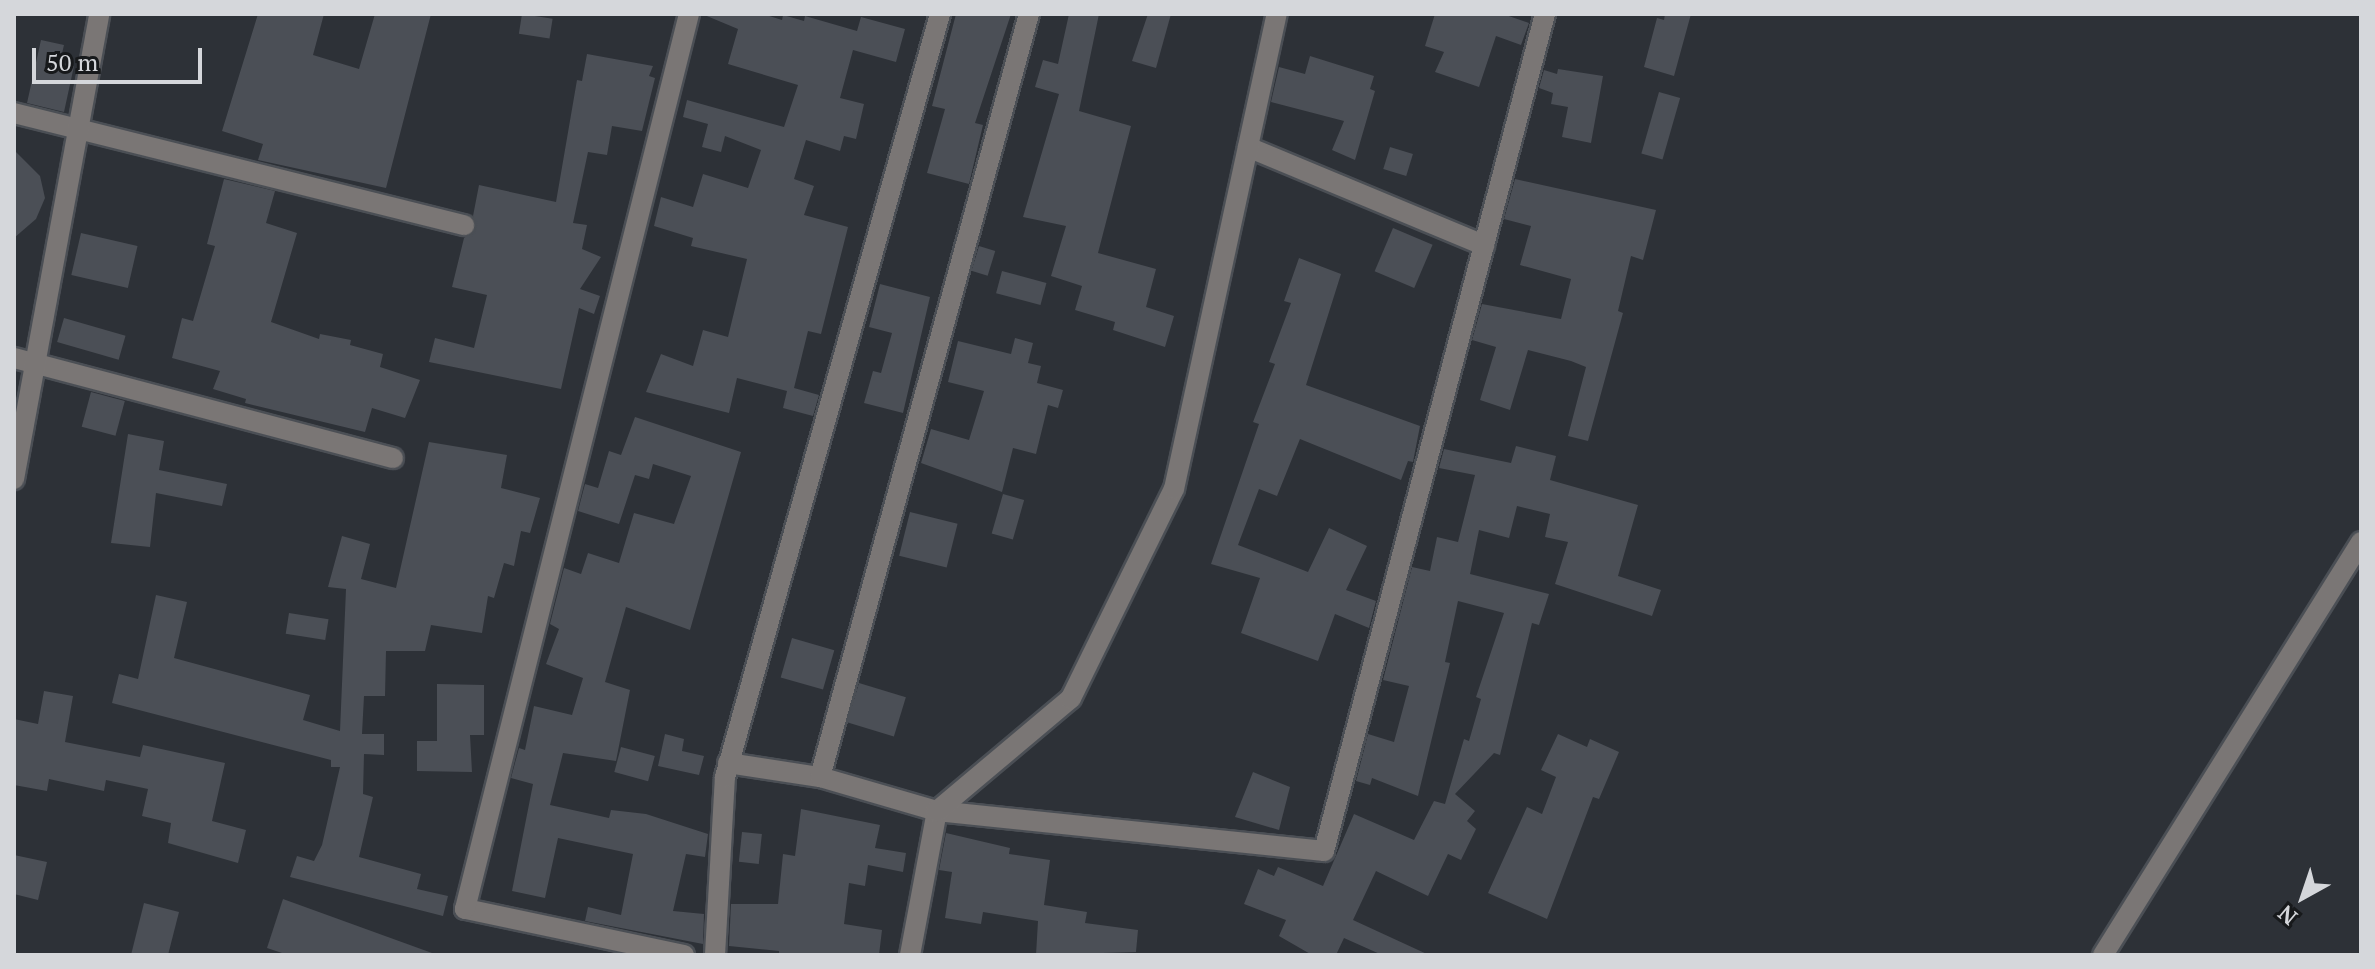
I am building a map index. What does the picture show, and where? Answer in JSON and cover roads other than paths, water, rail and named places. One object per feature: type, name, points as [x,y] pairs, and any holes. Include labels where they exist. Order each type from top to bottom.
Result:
[{"type":"street","points":[[14,479],[99,14]]},
{"type":"street","points":[[684,955],[607,949],[465,909],[689,14]]},
{"type":"street","points":[[715,955],[728,763],[940,14]]},
{"type":"street","points":[[820,777],[1029,14]]},
{"type":"street","points":[[910,955],[937,811],[1071,698],[1174,489],[1277,14]]},
{"type":"street","points":[[728,763],[820,777],[937,811],[1324,851],[1545,14]]},
{"type":"street","points":[[14,113],[464,225]]},
{"type":"street","points":[[1248,147],[1484,245]]},
{"type":"street","points":[[14,358],[393,458]]},
{"type":"street","points":[[2103,955],[2361,542]]}]
